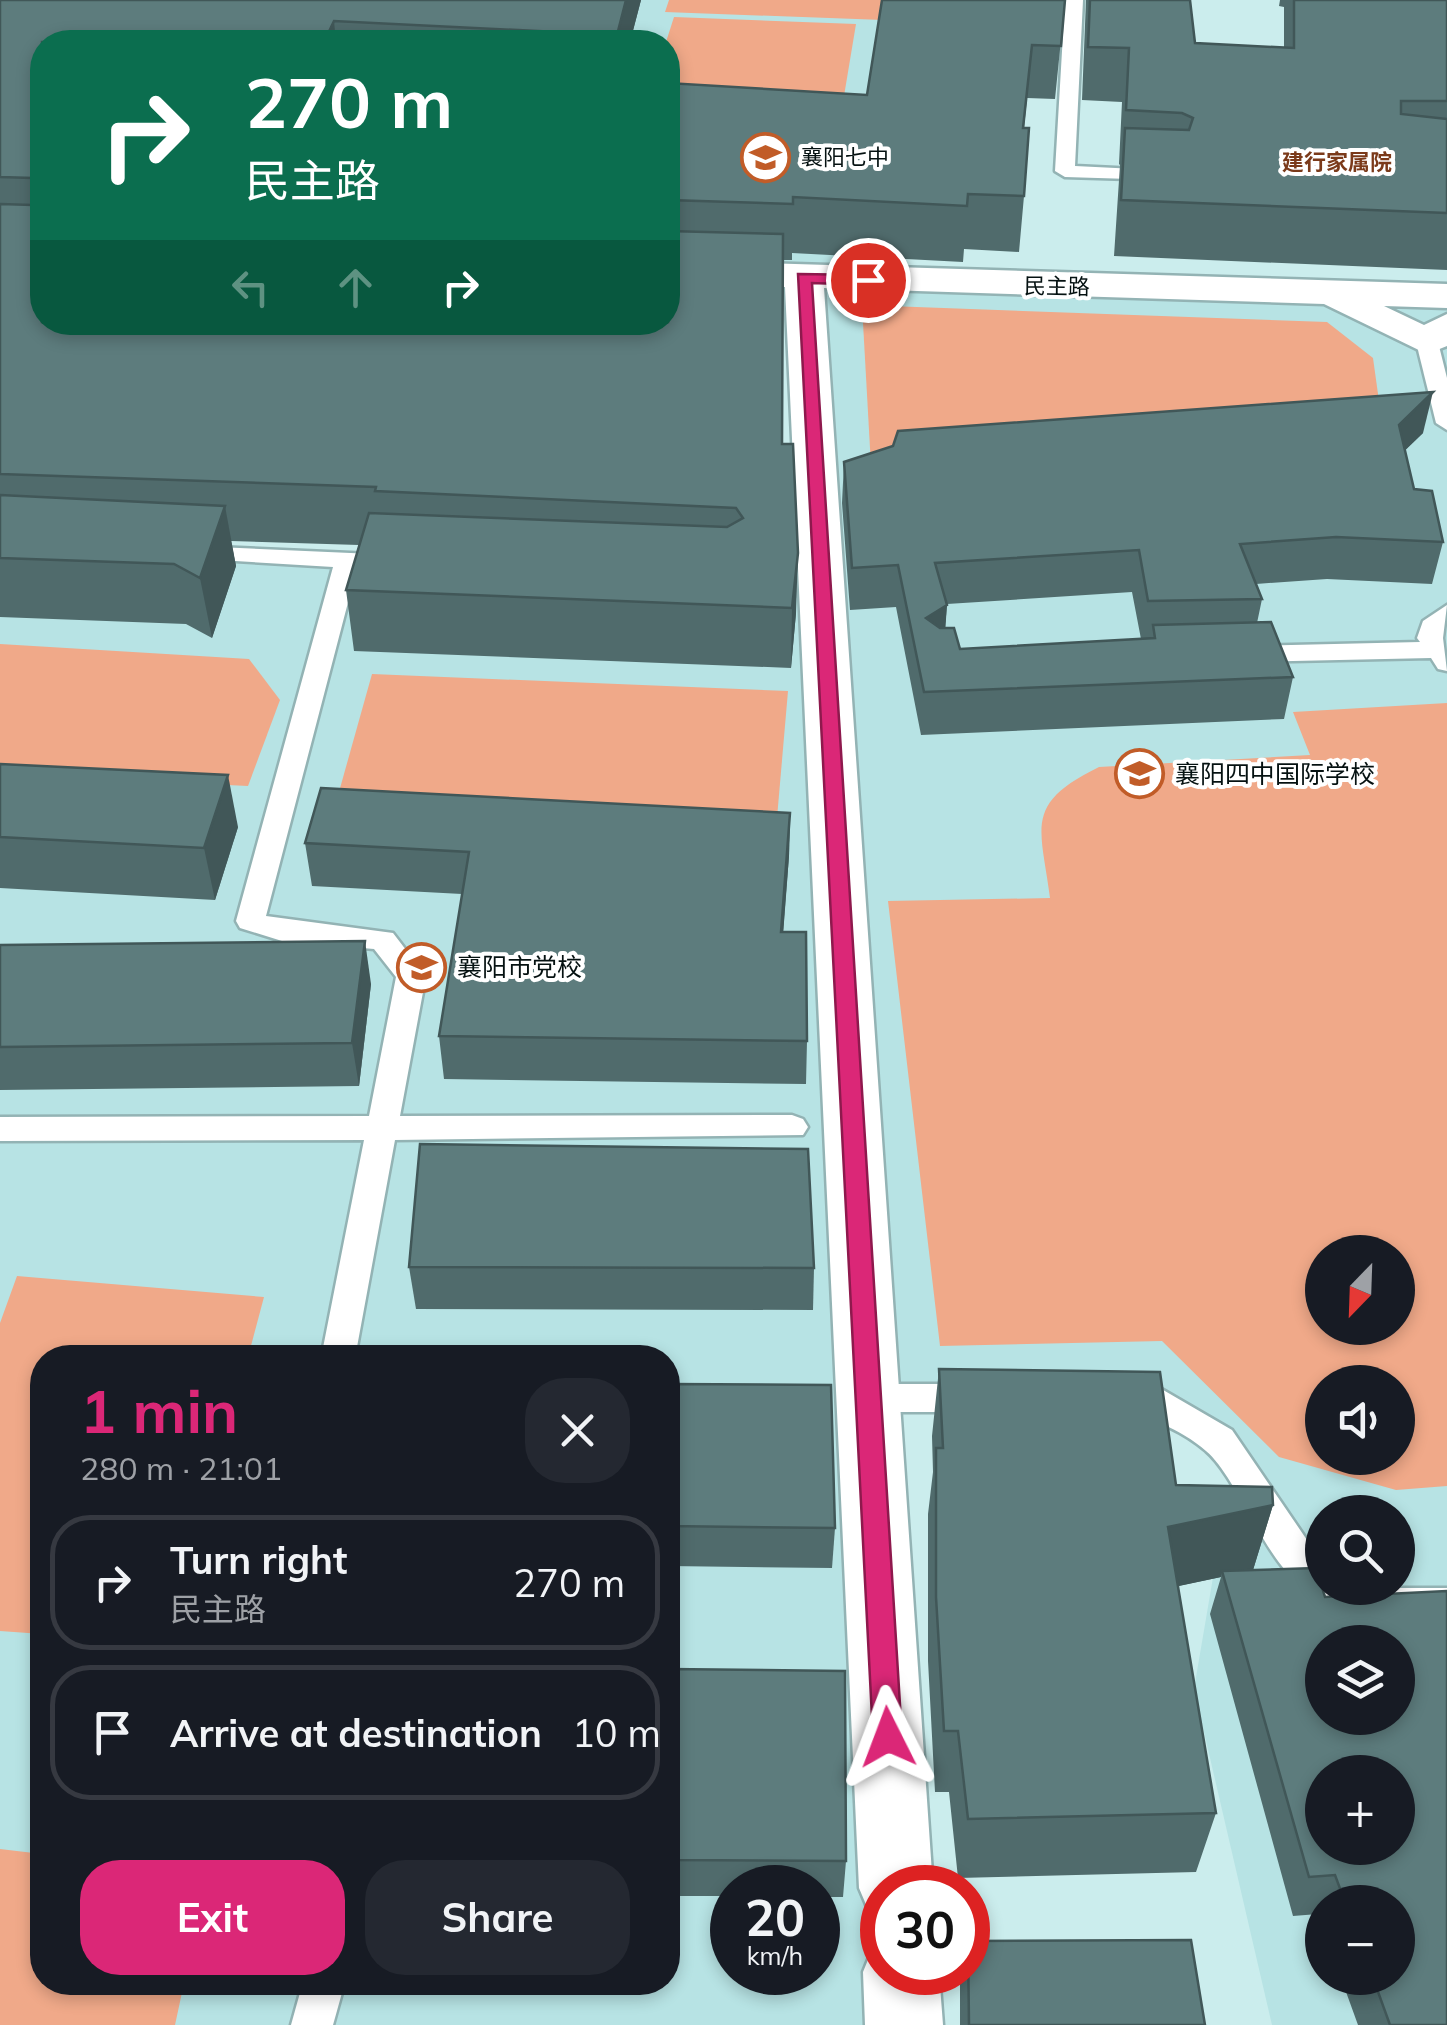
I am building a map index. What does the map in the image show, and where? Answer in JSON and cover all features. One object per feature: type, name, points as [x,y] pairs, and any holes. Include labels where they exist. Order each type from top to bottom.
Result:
[{"type":"street","name":"民主路","points":[[680,273],[1447,296]]},
{"type":"street","points":[[804,278],[895,1865]]},
{"type":"street","points":[[1325,292],[1437,334]]},
{"type":"street","points":[[902,1995],[904,2025]]},
{"type":"lane","points":[[1074,0],[1065,171],[1174,176]]},
{"type":"lane","points":[[1437,334],[1447,423]]},
{"type":"lane","points":[[174,552],[423,563]]},
{"type":"lane","points":[[341,1345],[412,976],[382,940],[282,932],[250,922],[347,560]]},
{"type":"lane","points":[[1216,654],[1441,657],[1432,626],[1447,614]]},
{"type":"lane","points":[[0,1128],[792,1127]]},
{"type":"lane","points":[[1086,1397],[1146,1397],[1220,1441],[1305,1567]]},
{"type":"lane","points":[[868,1398],[1007,1398]]},
{"type":"lane","points":[[1379,1605],[1447,1605]]},
{"type":"lane","points":[[312,2025],[320,1995]]},
{"type":"shaded area","points":[[383,0],[900,0],[836,278],[1447,295],[1447,2025],[1272,2025],[1194,1689],[1233,1460],[1146,1397],[869,1398],[880,1865],[860,1865],[860,1995],[892,1995],[905,2025],[0,2025],[0,542],[820,577],[804,278],[680,273],[680,30],[372,30]]},
{"type":"shaded area","points":[[669,0],[886,0],[883,20],[665,12]]},
{"type":"shaded area","points":[[674,17],[856,24],[837,138],[680,130],[680,30],[670,30]]},
{"type":"shaded area","points":[[862,305],[1327,322],[1373,358],[1383,430],[871,466]]},
{"type":"shaded area","points":[[0,644],[249,659],[280,700],[248,786],[0,774]]},
{"type":"shaded area","points":[[372,674],[788,691],[777,818],[337,799]]},
{"type":"shaded area","points":[[1447,703],[1447,1486],[1396,1490],[1343,1475],[1415,1475],[1415,1365],[1305,1365],[1305,1464],[1279,1457],[1162,1341],[940,1346],[888,901],[1050,898],[1042,835],[1048,806],[1075,780],[1099,767],[1310,755],[1293,712]]},
{"type":"shaded area","points":[[17,1276],[264,1297],[251,1345],[30,1345],[30,1633],[0,1631],[0,1323]]},
{"type":"shaded area","points":[[0,1849],[30,1853],[30,1995],[181,1995],[175,2025],[0,2025]]},
{"type":"building","points":[[0,0],[626,0],[618,30],[516,30],[334,21],[330,30],[30,30],[30,178],[0,177]]},
{"type":"building","points":[[882,0],[1065,0],[1061,46],[1032,45],[1023,128],[1029,128],[1024,196],[968,194],[967,206],[793,197],[793,204],[680,200],[680,84],[867,95]]},
{"type":"building","points":[[1090,0],[1190,0],[1195,43],[1294,48],[1294,0],[1447,0],[1447,101],[1401,101],[1401,114],[1447,119],[1447,213],[1121,200],[1125,128],[1189,130],[1193,118],[1182,113],[1126,110],[1129,48],[1088,47]]},
{"type":"building","points":[[0,204],[30,205],[30,335],[680,335],[680,231],[783,234],[782,444],[793,444],[798,553],[792,608],[346,590],[369,513],[727,527],[743,518],[736,508],[375,491],[376,487],[0,474]]},
{"type":"building","points":[[1433,392],[1399,425],[1414,489],[1432,491],[1443,542],[1336,537],[1240,544],[1262,599],[1148,601],[1139,550],[935,563],[947,605],[926,618],[940,628],[954,628],[960,649],[1155,638],[1153,625],[1271,622],[1293,677],[924,692],[898,565],[852,568],[844,462],[893,446],[898,431]]},
{"type":"building","points":[[0,495],[225,506],[200,578],[174,564],[0,558]]},
{"type":"building","points":[[0,764],[228,775],[204,848],[0,837]]},
{"type":"building","points":[[321,788],[790,813],[781,932],[806,932],[807,1041],[439,1036],[469,852],[305,843]]},
{"type":"building","points":[[365,941],[352,1043],[0,1047],[0,945]]},
{"type":"building","points":[[420,1144],[808,1149],[814,1268],[409,1267]]},
{"type":"building","points":[[939,1369],[1160,1372],[1176,1485],[1272,1487],[1273,1505],[1168,1527],[1216,1813],[968,1819],[958,1731],[944,1731],[936,1597],[936,1448],[943,1448]]},
{"type":"building","points":[[680,1384],[831,1385],[835,1528],[680,1526]]},
{"type":"building","points":[[1305,1568],[1305,1605],[1415,1605],[1415,1593],[1447,1591],[1447,2025],[1390,2025],[1379,1995],[1415,1995],[1415,1885],[1339,1885],[1335,1875],[1309,1877],[1306,1865],[1415,1865],[1415,1755],[1305,1755],[1305,1863],[1222,1571]]},
{"type":"building","points":[[680,1669],[845,1671],[846,1861],[680,1860]]},
{"type":"building","points":[[1191,1940],[1205,2025],[969,2025],[969,1995],[990,1995],[990,1941]]},
{"type":"place","name":"襄阳七中","points":[[766,157]]},
{"type":"place","name":"襄阳四中国际学校","points":[[1140,774]]},
{"type":"place","name":"襄阳市党校","points":[[422,967]]},
{"type":"district","name":"建行家属院","points":[[1337,162]]},
{"type":"route","points":[[868,280],[804,278],[888,1737]]}]
